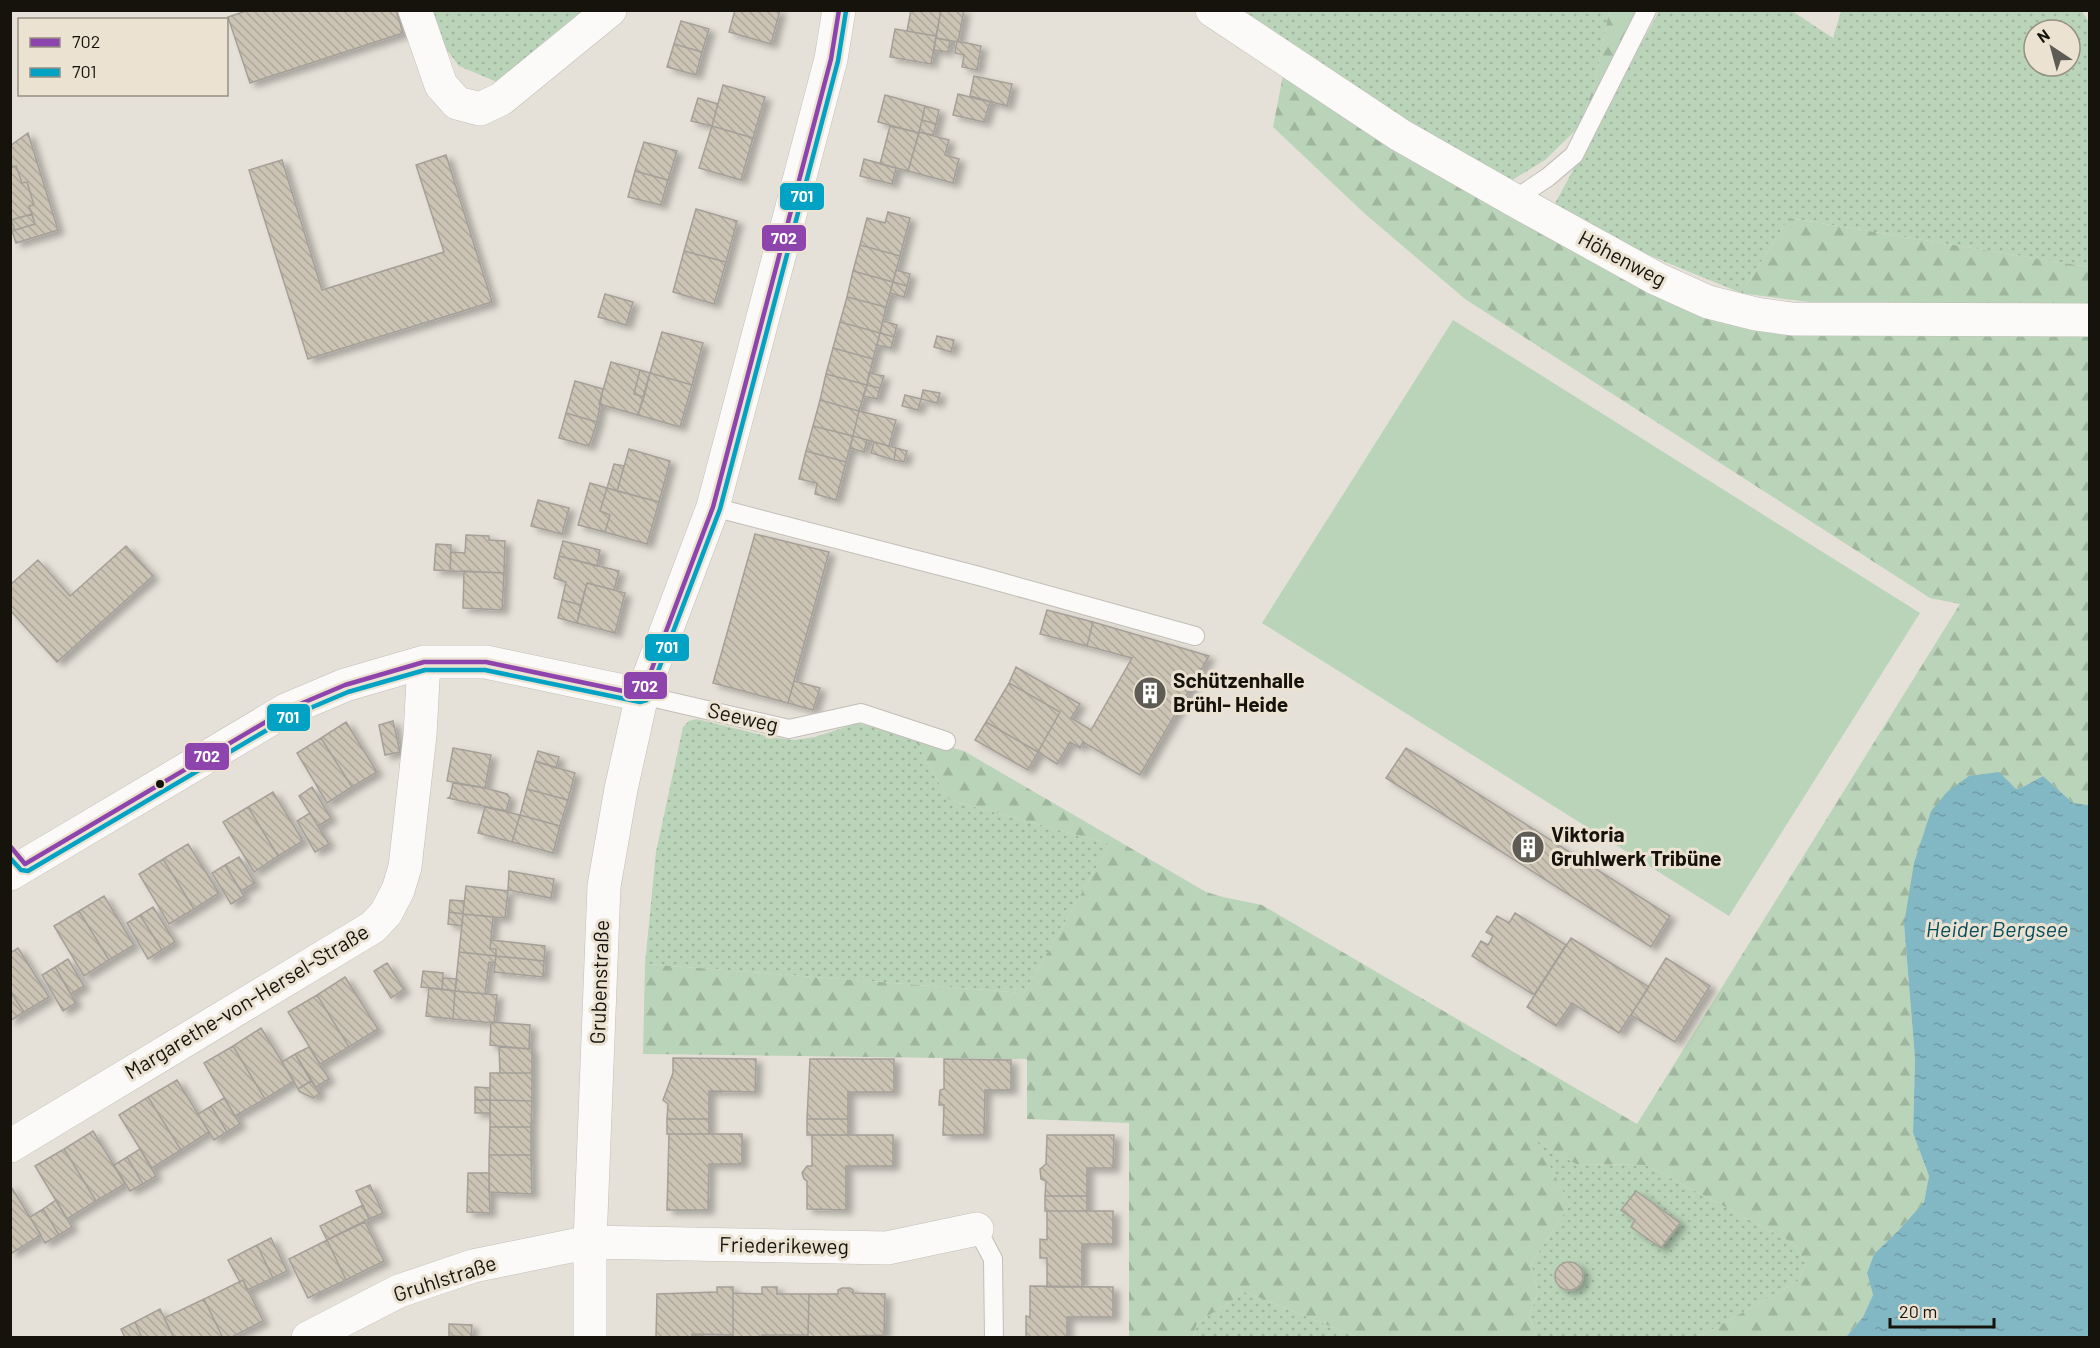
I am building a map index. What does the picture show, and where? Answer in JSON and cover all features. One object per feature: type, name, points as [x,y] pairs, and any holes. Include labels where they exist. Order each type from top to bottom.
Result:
[{"type":"street","points":[[415,10],[441,85],[457,103],[480,110],[501,99],[610,10]]},
{"type":"street","name":"Grubenstraße","points":[[590,1338],[590,1242],[604,886],[621,789],[642,695],[713,507],[831,59],[839,10]]},
{"type":"street","name":"Höhenweg","points":[[1212,10],[1400,135],[1514,201],[1657,279],[1708,302],[1756,314],[1792,319],[2090,320]]},
{"type":"street","points":[[15,861],[286,710],[345,685],[424,662],[486,662],[642,695]]},
{"type":"street","name":"Margarethe-von-Hersel-Straße","points":[[10,1146],[373,927],[386,913],[398,890],[405,867],[420,735],[424,662]]},
{"type":"street","name":"Friederikeweg","points":[[590,1242],[886,1248],[977,1229]]},
{"type":"street","name":"Gruhlstraße","points":[[308,1338],[410,1287],[473,1266],[590,1242]]},
{"type":"lane","points":[[1514,201],[1574,155],[1647,10]]},
{"type":"lane","points":[[713,507],[979,576],[1195,636]]},
{"type":"lane","name":"Seeweg","points":[[642,695],[789,729],[861,713],[946,741]]},
{"type":"lane","points":[[977,1229],[993,1259],[994,1338]]},
{"type":"green space","points":[[2081,10],[2089,22],[2089,267],[1789,218],[1741,293],[1617,242],[1552,209],[1659,11],[1792,11],[1833,38],[1841,11]]},
{"type":"green space","points":[[432,11],[582,11],[497,82],[459,66],[444,46]]},
{"type":"green space","points":[[1237,11],[1609,11],[1595,83],[1579,127],[1545,160],[1509,182],[1336,83]]},
{"type":"green space","points":[[1609,11],[1638,11],[1579,127],[1595,83]]},
{"type":"green space","points":[[1284,70],[1429,162],[1687,311],[1781,332],[2089,335],[2089,805],[2073,803],[2043,776],[2015,789],[1904,924],[1915,1059],[1913,1133],[1929,1176],[1924,1202],[1874,1254],[1867,1273],[1873,1295],[1863,1317],[1846,1337],[1699,1337],[1798,1281],[1806,1263],[1793,1243],[1646,1165],[1576,1164],[1537,1141],[1570,1205],[1531,1263],[1538,1292],[1529,1317],[1536,1333],[1531,1337],[1357,1337],[1245,1292],[1197,1323],[1193,1337],[1129,1337],[1129,1123],[1027,1119],[1027,1059],[643,1054],[645,964],[1024,993],[1110,844],[949,800],[913,737],[964,751],[1206,892],[1262,905],[1637,1124],[1960,604],[1930,598],[1465,299],[1364,213],[1273,127]]},
{"type":"green space","points":[[1789,218],[2089,267],[2089,303],[1816,303],[1741,293]]},
{"type":"green space","points":[[1453,320],[1920,613],[1729,916],[1262,623]]},
{"type":"green space","points":[[697,719],[770,737],[794,740],[815,737],[857,723],[913,737],[949,800],[1110,844],[1024,993],[645,964],[656,852],[683,727],[689,721]]},
{"type":"green space","points":[[1536,1140],[1576,1164],[1646,1165],[1793,1243],[1806,1263],[1798,1281],[1699,1337],[1531,1337],[1536,1333],[1529,1317],[1538,1292],[1531,1263],[1570,1205]]},
{"type":"green space","points":[[1245,1292],[1357,1337],[1193,1338],[1197,1323]]},
{"type":"water","name":"Heider Bergsee","points":[[1999,772],[2016,789],[2043,776],[2073,803],[2089,805],[2089,1337],[1846,1337],[1863,1317],[1873,1295],[1867,1273],[1874,1254],[1924,1202],[1929,1176],[1913,1133],[1915,1059],[1904,924],[1914,863],[1931,811],[1947,792],[1969,776]]},
{"type":"building","points":[[249,10],[396,10],[403,33],[250,83],[228,17]]},
{"type":"building","points":[[735,10],[780,10],[771,44],[729,32]]},
{"type":"building","points":[[911,10],[941,10],[936,36],[907,31]]},
{"type":"building","points":[[941,10],[964,10],[958,42],[936,38]]},
{"type":"building","points":[[681,21],[709,29],[702,52],[674,44]]},
{"type":"building","points":[[895,29],[936,36],[931,64],[890,57]]},
{"type":"building","points":[[936,38],[950,41],[948,52],[934,50]]},
{"type":"building","points":[[957,41],[981,46],[977,70],[962,67],[964,55],[955,53]]},
{"type":"building","points":[[674,44],[702,52],[696,75],[667,67]]},
{"type":"building","points":[[974,76],[1012,84],[1007,106],[970,96]]},
{"type":"building","points":[[723,85],[765,97],[753,138],[712,126]]},
{"type":"building","points":[[958,94],[990,102],[984,122],[953,115]]},
{"type":"building","points":[[885,95],[925,106],[919,133],[878,122]]},
{"type":"building","points":[[698,98],[718,104],[712,126],[691,121]]},
{"type":"building","points":[[925,106],[939,110],[936,124],[922,120]]},
{"type":"building","points":[[922,120],[936,124],[933,135],[919,132]]},
{"type":"building","points":[[712,126],[753,138],[741,180],[699,168]]},
{"type":"building","points":[[890,126],[919,133],[908,171],[880,164]]},
{"type":"building","points":[[919,132],[949,140],[945,155],[959,159],[953,183],[908,171]]},
{"type":"building","points":[[28,133],[58,230],[16,243],[12,231],[35,224],[29,206],[34,205],[27,182],[22,183],[16,166],[10,168],[10,146]]},
{"type":"building","points":[[644,142],[677,151],[668,180],[635,171]]},
{"type":"building","points":[[446,155],[492,302],[308,359],[249,170],[282,160],[322,290],[444,252],[416,165]]},
{"type":"building","points":[[864,159],[896,168],[892,184],[860,176]]},
{"type":"building","points":[[16,166],[22,183],[27,182],[34,205],[29,206],[32,214],[11,220],[15,230],[10,232],[10,168]]},
{"type":"building","points":[[635,171],[668,180],[661,205],[628,197]]},
{"type":"building","points":[[696,209],[737,221],[726,262],[684,251]]},
{"type":"building","points":[[888,212],[910,218],[900,256],[860,245],[867,218],[885,223]]},
{"type":"building","points":[[32,214],[35,224],[15,230],[11,220]]},
{"type":"building","points":[[860,245],[900,256],[893,282],[853,271]]},
{"type":"building","points":[[684,251],[726,262],[714,304],[673,292]]},
{"type":"building","points":[[896,270],[910,274],[907,286],[893,282]]},
{"type":"building","points":[[853,271],[893,282],[886,307],[847,297]]},
{"type":"building","points":[[893,282],[907,286],[904,297],[890,293]]},
{"type":"building","points":[[605,294],[633,302],[626,325],[598,317]]},
{"type":"building","points":[[847,297],[886,307],[880,333],[840,322]]},
{"type":"building","points":[[883,321],[897,325],[894,337],[880,333]]},
{"type":"building","points":[[840,322],[880,333],[873,359],[833,348]]},
{"type":"building","points":[[662,332],[703,343],[692,385],[650,373]]},
{"type":"building","points":[[880,333],[894,337],[891,348],[877,345]]},
{"type":"building","points":[[937,336],[954,340],[951,352],[934,347]]},
{"type":"building","points":[[833,348],[873,359],[867,385],[826,374]]},
{"type":"building","points":[[611,362],[640,370],[634,394],[644,397],[638,415],[599,404]]},
{"type":"building","points":[[640,370],[650,373],[644,397],[634,394]]},
{"type":"building","points":[[650,373],[692,385],[680,427],[638,415]]},
{"type":"building","points":[[869,373],[884,376],[880,388],[867,385]]},
{"type":"building","points":[[826,374],[867,385],[859,411],[820,400]]},
{"type":"building","points":[[575,381],[603,389],[597,422],[566,413]]},
{"type":"building","points":[[867,385],[880,388],[877,399],[863,396]]},
{"type":"building","points":[[923,390],[940,393],[937,403],[921,399]]},
{"type":"building","points":[[905,395],[921,399],[918,410],[902,406]]},
{"type":"building","points":[[820,400],[859,411],[853,436],[813,426]]},
{"type":"building","points":[[859,411],[896,420],[889,446],[853,436]]},
{"type":"building","points":[[566,413],[597,422],[589,446],[559,438]]},
{"type":"building","points":[[813,426],[853,436],[846,462],[806,451]]},
{"type":"building","points":[[853,436],[867,440],[864,452],[850,448]]},
{"type":"building","points":[[874,442],[896,448],[894,460],[871,453]]},
{"type":"building","points":[[896,448],[907,451],[904,462],[894,460]]},
{"type":"building","points":[[629,449],[670,461],[659,502],[617,491]]},
{"type":"building","points":[[806,451],[846,462],[836,500],[815,494],[817,483],[799,479]]},
{"type":"building","points":[[614,464],[624,466],[617,491],[607,488]]},
{"type":"building","points":[[590,483],[607,488],[600,511],[610,515],[605,532],[578,525]]},
{"type":"building","points":[[607,488],[659,502],[647,544],[605,532],[610,515],[600,511]]},
{"type":"building","points":[[538,500],[569,508],[562,534],[531,526]]},
{"type":"building","points":[[755,534],[829,552],[788,703],[713,683]]},
{"type":"building","points":[[466,535],[489,536],[489,540],[505,541],[504,573],[450,571],[451,552],[465,553]]},
{"type":"building","points":[[563,541],[600,550],[597,566],[559,556]]},
{"type":"building","points":[[436,544],[451,545],[450,571],[434,570]]},
{"type":"building","points":[[126,546],[153,576],[57,662],[10,610],[10,585],[38,560],[70,596]]},
{"type":"building","points":[[559,556],[619,571],[614,590],[587,583],[581,605],[562,600],[566,582],[554,578]]},
{"type":"building","points":[[464,571],[504,573],[502,610],[463,608]]},
{"type":"building","points":[[587,583],[625,593],[615,633],[577,623]]},
{"type":"building","points":[[562,600],[581,605],[577,623],[558,618]]},
{"type":"building","points":[[1047,610],[1093,622],[1087,646],[1040,634]]},
{"type":"building","name":"Schützenhalle Brühl- Heide","points":[[1093,622],[1209,656],[1140,775],[1083,742],[1080,748],[1070,742],[1057,764],[1038,752],[1060,712],[1009,683],[1016,667],[1080,704],[1071,718],[1091,730],[1132,658],[1087,646]]},
{"type":"building","points":[[794,681],[820,688],[813,710],[788,703]]},
{"type":"building","points":[[1009,683],[1060,712],[1038,752],[986,722]]},
{"type":"building","points":[[393,721],[400,752],[385,755],[379,725]]},
{"type":"building","points":[[346,722],[377,772],[352,787],[321,738]]},
{"type":"building","points":[[986,722],[1038,752],[1028,770],[975,740]]},
{"type":"building","points":[[321,738],[352,787],[327,803],[297,753]]},
{"type":"building","points":[[453,748],[491,755],[485,788],[447,781]]},
{"type":"building","name":"Viktoria Gruhlwerk Tribüne","points":[[1406,748],[1670,916],[1651,947],[1386,778]]},
{"type":"building","points":[[538,751],[559,757],[556,768],[535,761]]},
{"type":"building","points":[[535,761],[575,773],[568,800],[527,789]]},
{"type":"building","points":[[453,783],[507,794],[510,798],[506,811],[448,798]]},
{"type":"building","points":[[312,787],[331,818],[318,826],[299,796]]},
{"type":"building","points":[[527,789],[568,800],[560,826],[520,815]]},
{"type":"building","points":[[273,792],[303,841],[278,856],[248,807]]},
{"type":"building","points":[[248,807],[278,856],[254,872],[223,822]]},
{"type":"building","points":[[485,807],[520,815],[512,842],[478,833]]},
{"type":"building","points":[[310,813],[329,844],[315,852],[297,821]]},
{"type":"building","points":[[520,815],[560,826],[553,853],[512,842]]},
{"type":"building","points":[[188,844],[219,893],[194,909],[163,859]]},
{"type":"building","points":[[239,857],[255,883],[241,891],[225,865]]},
{"type":"building","points":[[163,859],[194,909],[169,924],[139,874]]},
{"type":"building","points":[[225,865],[244,896],[231,904],[212,873]]},
{"type":"building","points":[[509,871],[554,879],[551,898],[508,890]]},
{"type":"building","points":[[466,886],[508,891],[505,918],[463,914]]},
{"type":"building","points":[[104,896],[134,945],[109,960],[79,911]]},
{"type":"building","points":[[450,900],[464,901],[463,914],[449,912]]},
{"type":"building","points":[[153,907],[175,942],[162,950],[140,915]]},
{"type":"building","points":[[79,911],[109,960],[84,976],[54,926]]},
{"type":"building","points":[[449,912],[463,914],[462,926],[448,924]]},
{"type":"building","points":[[1515,913],[1566,945],[1534,995],[1472,956],[1481,941],[1488,945],[1493,936],[1486,932],[1497,916],[1509,923]]},
{"type":"building","points":[[463,914],[493,917],[490,949],[496,949],[496,956],[459,952]]},
{"type":"building","points":[[140,915],[162,950],[148,959],[127,923]]},
{"type":"building","points":[[1571,938],[1649,987],[1619,1033],[1572,1003],[1556,1026],[1527,1007]]},
{"type":"building","points":[[491,940],[545,946],[544,961],[496,956],[496,949],[490,949]]},
{"type":"building","points":[[18,948],[49,997],[24,1012],[10,991],[10,953]]},
{"type":"building","points":[[459,952],[496,956],[495,963],[489,962],[485,994],[455,991]]},
{"type":"building","points":[[496,956],[544,961],[543,977],[494,972]]},
{"type":"building","points":[[1666,958],[1710,986],[1675,1042],[1631,1015]]},
{"type":"building","points":[[68,959],[84,986],[71,994],[55,967]]},
{"type":"building","points":[[387,963],[404,989],[391,998],[374,971]]},
{"type":"building","points":[[55,967],[76,1003],[63,1011],[42,975]]},
{"type":"building","points":[[423,971],[443,973],[442,989],[421,987]]},
{"type":"building","points":[[345,977],[378,1029],[349,1047],[317,995]]},
{"type":"building","points":[[443,978],[457,979],[455,991],[442,989]]},
{"type":"building","points":[[429,988],[455,991],[453,1019],[426,1016]]},
{"type":"building","points":[[10,991],[24,1012],[10,1021]]},
{"type":"building","points":[[455,991],[497,995],[494,1023],[453,1019]]},
{"type":"building","points":[[317,995],[349,1047],[320,1064],[288,1012]]},
{"type":"building","points":[[491,1022],[530,1025],[529,1049],[490,1045]]},
{"type":"building","points":[[261,1028],[294,1081],[265,1099],[233,1046]]},
{"type":"building","points":[[233,1046],[265,1099],[235,1116],[204,1063]]},
{"type":"building","points":[[309,1047],[329,1079],[316,1087],[295,1054]]},
{"type":"building","points":[[499,1047],[532,1049],[532,1073],[500,1073]]},
{"type":"building","points":[[295,1054],[311,1081],[298,1089],[282,1062]]},
{"type":"building","points":[[673,1058],[756,1059],[755,1092],[709,1091],[709,1119],[667,1119],[668,1104],[663,1100],[673,1073]]},
{"type":"building","points":[[810,1059],[894,1059],[894,1092],[848,1092],[848,1119],[807,1119]]},
{"type":"building","points":[[944,1059],[1011,1060],[1011,1090],[985,1090],[984,1135],[943,1135],[944,1105],[939,1105],[940,1090],[944,1089]]},
{"type":"building","points":[[490,1073],[532,1073],[532,1101],[490,1100]]},
{"type":"building","points":[[177,1080],[209,1132],[181,1150],[148,1097]]},
{"type":"building","points":[[311,1081],[320,1093],[313,1098],[298,1089]]},
{"type":"building","points":[[475,1087],[490,1088],[490,1100],[475,1100]]},
{"type":"building","points":[[148,1097],[181,1150],[152,1168],[119,1115]]},
{"type":"building","points":[[224,1098],[240,1124],[227,1132],[211,1106]]},
{"type":"building","points":[[475,1100],[490,1100],[490,1113],[475,1113]]},
{"type":"building","points":[[490,1100],[532,1101],[531,1127],[490,1127]]},
{"type":"building","points":[[211,1106],[227,1132],[214,1140],[198,1114]]},
{"type":"building","points":[[667,1119],[709,1119],[709,1134],[667,1134]]},
{"type":"building","points":[[807,1119],[848,1119],[848,1135],[807,1135]]},
{"type":"building","points":[[490,1127],[531,1127],[531,1155],[489,1155]]},
{"type":"building","points":[[93,1131],[125,1184],[96,1201],[64,1149]]},
{"type":"building","points":[[669,1134],[742,1134],[742,1164],[709,1164],[708,1210],[667,1210]]},
{"type":"building","points":[[812,1135],[893,1135],[893,1166],[846,1166],[846,1210],[807,1209],[807,1181],[802,1173],[807,1166],[812,1166]]},
{"type":"building","points":[[1047,1135],[1114,1135],[1113,1168],[1087,1168],[1087,1196],[1045,1196],[1046,1181],[1041,1179],[1040,1169],[1046,1164]]},
{"type":"building","points":[[64,1149],[96,1201],[67,1219],[35,1166]]},
{"type":"building","points":[[140,1149],[156,1176],[143,1184],[127,1157]]},
{"type":"building","points":[[489,1155],[531,1155],[532,1194],[489,1192]]},
{"type":"building","points":[[127,1157],[143,1184],[130,1191],[114,1165]]},
{"type":"building","points":[[468,1173],[489,1173],[490,1213],[467,1212]]},
{"type":"building","points":[[10,1185],[41,1235],[12,1253],[10,1251]]},
{"type":"building","points":[[370,1185],[383,1213],[369,1219],[356,1191]]},
{"type":"building","points":[[1636,1191],[1680,1223],[1661,1248],[1631,1227],[1635,1220],[1621,1210]]},
{"type":"building","points":[[1045,1196],[1087,1196],[1087,1211],[1045,1211]]},
{"type":"building","points":[[56,1200],[72,1227],[59,1235],[43,1209]]},
{"type":"building","points":[[363,1205],[369,1219],[327,1240],[320,1226]]},
{"type":"building","points":[[43,1209],[59,1235],[45,1243],[30,1217]]},
{"type":"building","points":[[1047,1211],[1113,1211],[1113,1244],[1082,1244],[1082,1287],[1047,1287],[1047,1258],[1040,1258],[1040,1239],[1047,1240]]},
{"type":"building","points":[[365,1222],[384,1261],[346,1280],[327,1240]]},
{"type":"building","points":[[271,1238],[287,1271],[273,1278],[257,1245]]},
{"type":"building","points":[[327,1240],[346,1280],[308,1298],[289,1259]]},
{"type":"building","points":[[257,1245],[273,1278],[247,1290],[243,1280],[240,1282],[228,1260]]},
{"type":"building","points":[[1569,1262],[1579,1266],[1583,1276],[1579,1286],[1569,1290],[1559,1286],[1555,1276],[1559,1266]]},
{"type":"building","points":[[243,1280],[263,1321],[230,1338],[223,1338],[204,1299]]},
{"type":"building","points":[[1030,1286],[1113,1287],[1113,1317],[1067,1317],[1067,1338],[1026,1338],[1026,1316],[1030,1317]]},
{"type":"building","points":[[717,1287],[733,1287],[733,1335],[692,1334],[692,1338],[656,1338],[657,1294],[717,1292]]},
{"type":"building","points":[[762,1287],[777,1287],[777,1294],[809,1294],[808,1335],[762,1335],[762,1338],[733,1338],[733,1293],[762,1294]]},
{"type":"building","points":[[850,1288],[853,1293],[885,1294],[884,1335],[808,1338],[809,1294],[838,1294],[838,1290]]},
{"type":"building","points":[[204,1299],[223,1338],[174,1338],[164,1318]]},
{"type":"building","points":[[160,1309],[174,1338],[142,1338],[135,1322]]},
{"type":"building","points":[[135,1322],[142,1338],[125,1338],[121,1329]]},
{"type":"building","points":[[449,1324],[472,1325],[471,1337],[449,1336]]},
{"type":"transit line","name":"702","points":[[10,846],[25,864],[286,710],[345,685],[424,662],[486,662],[642,695],[713,507],[831,59],[839,10]]},
{"type":"transit line","name":"701","points":[[10,858],[21,870],[28,871],[289,717],[348,692],[425,670],[485,670],[640,702],[647,700],[720,509],[838,61],[846,11]]},
{"type":"place","name":"Schützenhalle Brühl- Heide","points":[[1150,693]]},
{"type":"place","name":"Viktoria Gruhlwerk Tribüne","points":[[1528,847]]}]
